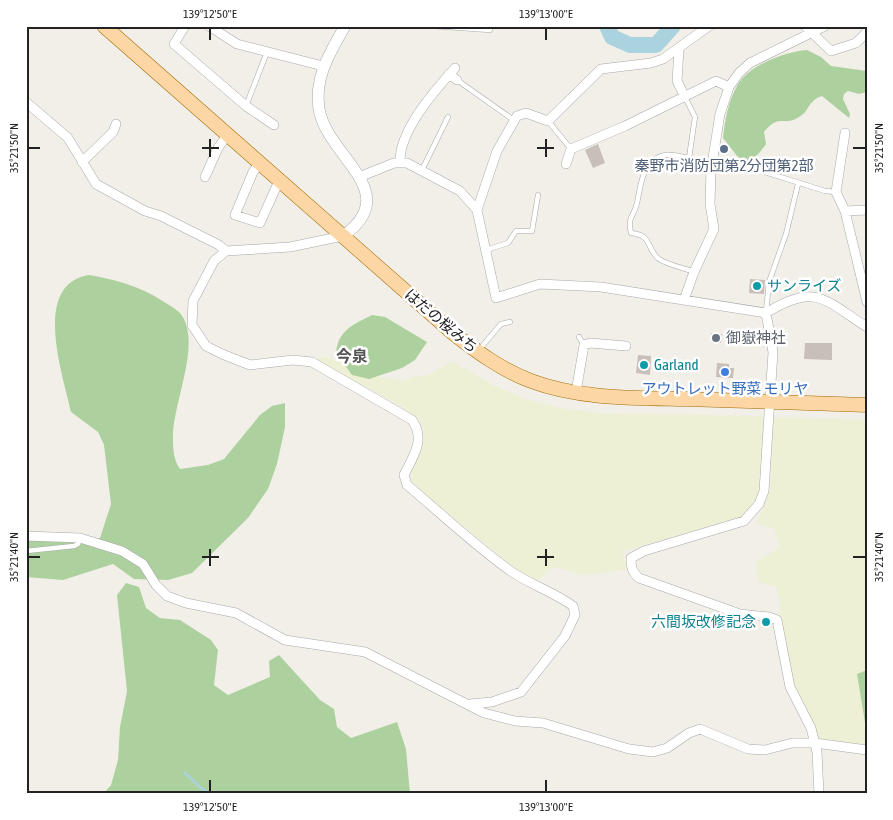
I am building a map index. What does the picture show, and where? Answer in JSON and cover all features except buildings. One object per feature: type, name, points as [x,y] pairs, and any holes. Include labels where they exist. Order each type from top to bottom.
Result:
[{"type":"main road","name":"はだの桜みち","points":[[104,26],[259,164],[478,352],[532,381],[576,392],[611,397],[867,405]]},
{"type":"street","points":[[185,26],[174,44],[246,106],[274,125]]},
{"type":"street","points":[[209,26],[219,29],[237,44],[323,66]]},
{"type":"street","points":[[345,26],[323,66],[318,93],[322,122],[326,132],[366,187],[368,200],[366,211],[358,223],[342,236],[290,247],[226,251],[214,261],[193,301],[192,325],[206,346],[250,366],[293,360],[312,362],[412,420],[418,428],[419,437],[418,447],[404,475],[407,485],[511,571],[532,585],[561,597],[573,606],[575,615],[568,632],[521,692],[492,702],[470,704]]},
{"type":"street","points":[[476,210],[497,151],[517,116],[526,113],[548,121],[601,69],[652,63],[679,50],[694,35],[709,26]]},
{"type":"street","points":[[805,26],[831,51],[856,43],[867,32]]},
{"type":"street","points":[[684,300],[694,272],[714,229],[710,204],[713,159],[720,114],[729,87],[740,72],[750,63],[825,26]]},
{"type":"street","points":[[679,50],[676,81],[685,96]]},
{"type":"street","points":[[400,162],[400,150],[416,119],[452,71],[458,80]]},
{"type":"street","points":[[566,164],[571,150],[716,81],[729,87]]},
{"type":"street","points":[[26,102],[68,138],[96,184],[145,211],[161,216],[219,245],[226,251]]},
{"type":"street","points":[[82,162],[116,131]]},
{"type":"street","points":[[845,133],[836,192],[845,211],[867,302]]},
{"type":"street","points":[[205,177],[218,148],[227,135]]},
{"type":"street","points":[[359,177],[400,162],[422,170],[460,191],[476,210],[496,298],[540,284],[601,287],[766,313],[785,301],[814,296],[831,301],[867,327]]},
{"type":"street","points":[[259,164],[253,172],[235,215],[260,223],[279,181]]},
{"type":"street","points":[[845,211],[867,210]]},
{"type":"street","points":[[766,313],[772,352],[764,491],[752,513],[744,521],[644,550],[631,558],[631,566],[633,573],[639,578],[740,614],[769,617],[777,620],[790,687],[811,728],[815,743],[819,794]]},
{"type":"street","points":[[576,392],[584,345],[590,343],[626,346]]},
{"type":"street","points":[[26,536],[80,538],[122,551],[142,564],[156,586],[167,596],[186,603],[236,613],[285,640],[364,652],[470,704],[484,713],[515,721],[543,723],[629,749],[653,752],[667,748],[689,732],[700,729],[748,749],[765,750],[792,743],[815,743],[867,750]]},
{"type":"lane","points":[[432,26],[490,30],[491,26]]},
{"type":"lane","points":[[246,106],[268,51]]},
{"type":"lane","points":[[458,80],[515,121]]},
{"type":"lane","points":[[685,96],[695,117],[689,158],[665,155],[653,161],[645,169],[636,210],[630,217],[630,228],[631,233],[642,234],[660,259],[694,272]]},
{"type":"lane","points":[[422,170],[448,117]]},
{"type":"lane","points":[[548,121],[571,150]]},
{"type":"lane","points":[[713,159],[750,167],[825,192],[836,192]]},
{"type":"lane","points":[[766,313],[768,282],[786,234],[798,184]]},
{"type":"lane","points":[[486,250],[508,243],[516,231],[532,231],[538,195]]},
{"type":"lane","points":[[478,352],[501,324],[510,322]]},
{"type":"lane","points":[[578,337],[584,345]]},
{"type":"lane","points":[[26,552],[74,546],[78,544],[80,538]]},
{"type":"green space","points":[[807,50],[821,57],[831,66],[867,71],[867,92],[859,94],[848,91],[844,94],[843,99],[850,114],[849,118],[822,96],[817,98],[803,115],[794,120],[778,122],[769,126],[764,132],[766,144],[761,151],[753,158],[741,161],[723,138],[727,111],[737,86],[749,72],[758,66],[778,57]]},
{"type":"green space","points":[[89,275],[126,284],[153,295],[178,311],[186,325],[189,339],[188,355],[174,422],[173,436],[173,449],[180,469],[208,465],[224,459],[260,415],[272,406],[285,403],[285,427],[277,464],[268,489],[248,518],[192,573],[168,580],[134,579],[113,564],[63,580],[26,577],[26,532],[42,532],[59,541],[100,538],[111,504],[104,445],[98,432],[71,412],[62,376],[55,333],[56,313],[61,295],[71,282]]},
{"type":"green space","points":[[372,315],[385,317],[427,342],[415,360],[402,368],[369,379],[352,375],[336,353],[337,345],[344,333],[353,325]]},
{"type":"green space","points":[[325,356],[381,377],[407,381],[413,377],[429,375],[452,361],[493,385],[528,400],[565,409],[599,413],[763,416],[761,489],[756,501],[741,518],[623,551],[627,570],[584,575],[553,567],[536,583],[512,566],[413,485],[411,479],[412,470],[423,444],[424,430],[420,420],[402,407],[317,360]]},
{"type":"green space","points":[[773,417],[867,420],[867,746],[820,739],[795,686],[779,616],[780,602],[776,586],[758,582],[756,562],[780,547],[774,529],[756,523],[770,490]]},
{"type":"green space","points":[[126,583],[139,587],[146,608],[160,618],[180,620],[211,640],[218,650],[214,685],[228,695],[270,677],[269,661],[279,655],[320,700],[334,709],[337,727],[351,738],[397,722],[406,749],[410,794],[103,794],[111,785],[118,760],[120,727],[127,691],[117,595]]},
{"type":"green space","points":[[867,670],[867,735],[857,674]]},
{"type":"waterway","points":[[607,26],[612,37],[630,45],[656,45],[673,26]]},
{"type":"waterway","points":[[185,773],[201,788],[211,794]]},
{"type":"place","name":"秦野市消防団第2分団第2部","points":[[724,149]]},
{"type":"place","name":"サンライズ","points":[[757,286]]},
{"type":"place","name":"御嶽神社","points":[[716,338]]},
{"type":"place","name":"Garland","points":[[644,365]]},
{"type":"place","name":"アウトレット野菜 モリヤ","points":[[725,372]]},
{"type":"place","name":"六間坂改修記念","points":[[766,622]]},
{"type":"district","name":"今泉","points":[[352,356]]}]
